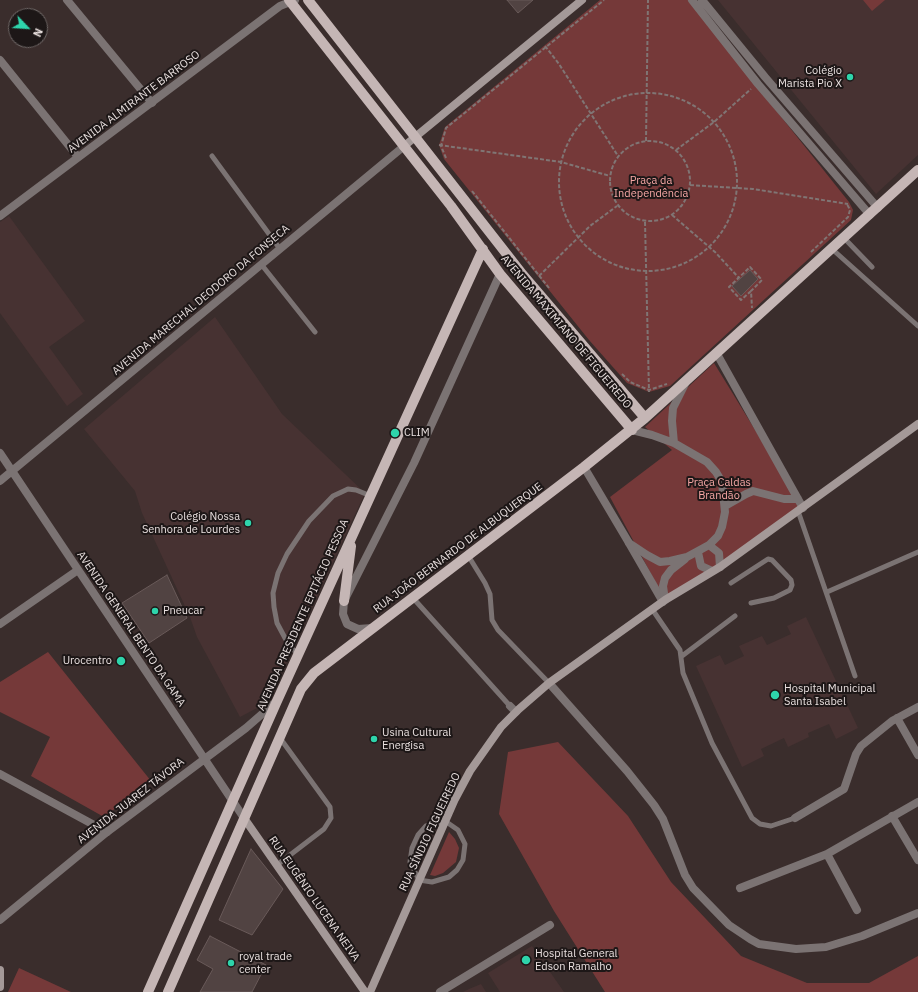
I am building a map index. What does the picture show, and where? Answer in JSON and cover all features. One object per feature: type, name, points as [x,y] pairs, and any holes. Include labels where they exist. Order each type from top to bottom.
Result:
[{"type":"main road","points":[[308,0],[523,274],[645,418]]},
{"type":"main road","points":[[416,137],[582,0]]},
{"type":"main road","points":[[288,2],[483,249]]},
{"type":"main road","name":"AVENIDA MARECHAL DEODORO DA FONSECA","points":[[403,147],[416,137]]},
{"type":"main road","points":[[632,430],[687,382],[918,170]]},
{"type":"main road","name":"AVENIDA MAXIMIANO DE FIGUEIREDO","points":[[483,249],[500,274],[632,430]]},
{"type":"main road","name":"AVENIDA PRESIDENTE EPITÁCIO PESSOA","points":[[148,992],[277,701],[483,249]]},
{"type":"main road","points":[[664,601],[720,567],[918,424]]},
{"type":"main road","name":"RUA JOÃO BERNARDO DE ALBUQUERQUE","points":[[280,738],[301,689],[314,673],[468,557],[632,430]]},
{"type":"main road","points":[[344,601],[353,535]]},
{"type":"main road","name":"RUA SÍNDIO FIGUEIREDO","points":[[370,992],[445,822],[470,772],[513,709],[664,601]]},
{"type":"main road","points":[[168,992],[280,738]]},
{"type":"main road","name":"RUA EUGÊNIO LUCENA NEIVA","points":[[244,818],[365,992]]},
{"type":"main road","points":[[0,970],[0,988]]},
{"type":"street","points":[[67,0],[152,103]]},
{"type":"street","points":[[692,0],[758,84],[870,215]]},
{"type":"street","points":[[702,0],[765,77],[878,208]]},
{"type":"street","name":"AVENIDA ALMIRANTE BARROSO","points":[[0,216],[288,2]]},
{"type":"street","points":[[0,60],[78,157]]},
{"type":"street","name":"AVENIDA MARECHAL DEODORO DA FONSECA","points":[[0,481],[403,147]]},
{"type":"street","points":[[372,628],[358,629],[347,624],[343,614],[344,601],[414,463],[500,274]]},
{"type":"street","points":[[717,354],[798,499],[800,509]]},
{"type":"street","points":[[674,443],[672,421],[673,408],[687,382]]},
{"type":"street","points":[[629,543],[660,562],[687,557],[698,552],[718,536],[722,527],[725,506],[722,482],[707,462],[674,443],[632,430]]},
{"type":"street","name":"AVENIDA GENERAL BENTO DA GAMA","points":[[0,453],[244,818]]},
{"type":"street","points":[[584,467],[664,601]]},
{"type":"street","points":[[725,506],[746,494],[753,492],[784,499],[798,499]]},
{"type":"street","points":[[709,544],[720,552],[720,567]]},
{"type":"street","points":[[698,552],[701,566],[712,572]]},
{"type":"street","points":[[664,601],[663,586],[665,578],[670,570],[687,557]]},
{"type":"street","points":[[0,624],[78,570]]},
{"type":"street","points":[[549,683],[627,771],[654,805],[663,819],[685,875],[693,888],[729,925],[750,939],[759,944],[796,950],[826,947],[862,936],[918,913]]},
{"type":"street","name":"AVENIDA JUAREZ TÁVORA","points":[[0,920],[107,832],[204,759],[277,701]]},
{"type":"street","points":[[795,818],[844,790],[856,754],[861,746],[897,718],[918,707]]},
{"type":"street","points":[[897,718],[918,755]]},
{"type":"street","points":[[0,774],[107,832]]},
{"type":"street","points":[[740,888],[827,854],[918,802]]},
{"type":"street","points":[[892,816],[918,860]]},
{"type":"street","points":[[827,854],[857,910]]},
{"type":"street","points":[[440,992],[550,925]]},
{"type":"lane","points":[[212,156],[280,248]]},
{"type":"lane","points":[[844,238],[872,267]]},
{"type":"lane","points":[[832,249],[918,326]]},
{"type":"lane","points":[[261,264],[315,332]]},
{"type":"lane","points":[[299,654],[291,648],[284,638],[277,623],[273,593],[278,573],[287,554],[309,521],[333,496],[348,489],[356,490],[371,496]]},
{"type":"lane","points":[[800,509],[855,676]]},
{"type":"lane","points":[[827,592],[918,552]]},
{"type":"lane","points":[[468,557],[486,583],[490,594],[492,620],[498,630],[549,683]]},
{"type":"lane","points":[[732,583],[768,559],[772,560],[791,580],[792,585],[790,590],[774,598],[751,603]]},
{"type":"lane","points":[[413,598],[513,709]]},
{"type":"lane","points":[[652,609],[676,641],[682,656],[683,674],[712,743],[752,818],[760,824],[771,826],[795,818]]},
{"type":"lane","points":[[682,656],[735,616]]},
{"type":"lane","points":[[277,865],[324,829],[331,818],[330,807],[280,738]]},
{"type":"lane","points":[[445,822],[458,830],[466,844],[463,860],[458,870],[449,877],[432,882],[419,880],[410,862],[412,848],[418,835],[426,826],[445,822]]},
{"type":"path","points":[[450,164],[440,146],[446,128],[604,0]]},
{"type":"path","points":[[646,141],[648,0]]},
{"type":"path","points":[[545,47],[559,64],[618,156]]},
{"type":"path","points":[[676,150],[714,122],[758,84]]},
{"type":"path","points":[[661,93],[687,101],[710,117],[727,139],[736,166],[737,188],[730,218],[717,240],[698,256],[677,267],[655,272],[632,270],[609,263],[589,249],[573,231],[563,210],[559,187],[561,162],[567,145],[578,127],[591,114],[612,100],[633,94],[647,94],[661,93]]},
{"type":"path","points":[[646,141],[668,144],[676,150],[685,160],[689,172],[690,185],[687,197],[681,207],[672,215],[659,221],[645,222],[634,219],[625,214],[617,206],[609,186],[610,176],[618,156],[631,146],[646,141]]},
{"type":"path","points":[[440,146],[561,162],[610,176]]},
{"type":"path","points":[[690,185],[737,188],[848,204]]},
{"type":"path","points":[[470,188],[549,288]]},
{"type":"path","points":[[808,254],[848,217],[850,210],[848,204],[843,198]]},
{"type":"path","points":[[538,276],[590,226],[617,206]]},
{"type":"path","points":[[672,215],[709,247],[738,278]]},
{"type":"path","points":[[645,222],[649,391]]},
{"type":"path","points":[[750,267],[762,280],[751,291],[741,300],[729,287],[750,267]]},
{"type":"path","points":[[751,291],[752,309]]},
{"type":"path","points":[[746,312],[752,309],[757,302]]},
{"type":"path","points":[[620,371],[630,382],[649,391],[668,383]]},
{"type":"shaded area","name":"Colégio Marista Pio X","points":[[718,0],[918,0],[918,155],[876,194]]},
{"type":"shaded area","points":[[9,216],[85,321],[49,347],[83,394],[67,406],[0,313],[0,222]]},
{"type":"shaded area","name":"Colégio Nossa Senhora de Lourdes","points":[[215,317],[282,414],[365,493],[272,694],[259,707],[240,717],[197,637],[190,617],[142,513],[135,491],[84,429]]},
{"type":"shaded area","name":"Hospital Municipal Santa Isabel","points":[[806,617],[858,728],[836,739],[829,724],[808,733],[809,737],[788,747],[784,738],[761,749],[764,756],[742,767],[696,666],[720,655],[725,665],[744,656],[739,646],[762,636],[767,645],[791,634],[787,626]]},
{"type":"shaded area","name":"Hospital General Edson Ramalho","points":[[532,946],[564,992],[500,992],[488,973]]},
{"type":"shaded area","points":[[481,984],[486,992],[463,992],[469,989]]},
{"type":"green space","name":"Praça da Independência","points":[[600,0],[688,0],[849,202],[853,210],[851,220],[670,386],[649,392],[627,383],[589,340],[444,159],[439,145],[445,127]]},
{"type":"green space","points":[[863,0],[885,0],[872,11]]},
{"type":"green space","name":"Praça Caldas Brandão","points":[[714,363],[803,508],[665,600],[610,497],[672,450],[645,427]]},
{"type":"green space","points":[[48,652],[151,781],[104,817],[31,776],[50,737],[0,712],[0,682]]},
{"type":"green space","points":[[558,742],[628,816],[671,882],[741,956],[807,983],[869,983],[918,956],[918,992],[605,992],[554,911],[499,814],[508,752]]},
{"type":"green space","points":[[449,832],[455,839],[459,848],[456,862],[443,873],[435,876],[430,875]]},
{"type":"green space","points":[[19,968],[71,992],[8,992]]},
{"type":"building","points":[[507,0],[533,0],[518,13]]},
{"type":"building","points":[[750,270],[758,279],[741,296],[732,286]]},
{"type":"building","name":"Pneucar","points":[[167,575],[187,618],[149,643],[122,603]]},
{"type":"building","points":[[251,849],[283,889],[252,935],[219,920]]},
{"type":"building","name":"royal trade center","points":[[210,936],[266,965],[252,992],[200,992],[213,969],[197,960]]},
{"type":"place","name":"Colégio Marista Pio X","points":[[850,77]]},
{"type":"place","name":"CLIM","points":[[395,433]]},
{"type":"place","name":"Colégio Nossa Senhora de Lourdes","points":[[248,523]]},
{"type":"place","name":"Pneucar","points":[[155,611]]},
{"type":"place","name":"Urocentro","points":[[121,661]]},
{"type":"place","name":"Hospital Municipal Santa Isabel","points":[[775,695]]},
{"type":"place","name":"Usina Cultural Energisa","points":[[374,739]]},
{"type":"place","name":"Hospital General Edson Ramalho","points":[[526,960]]},
{"type":"place","name":"royal trade center","points":[[231,963]]}]
